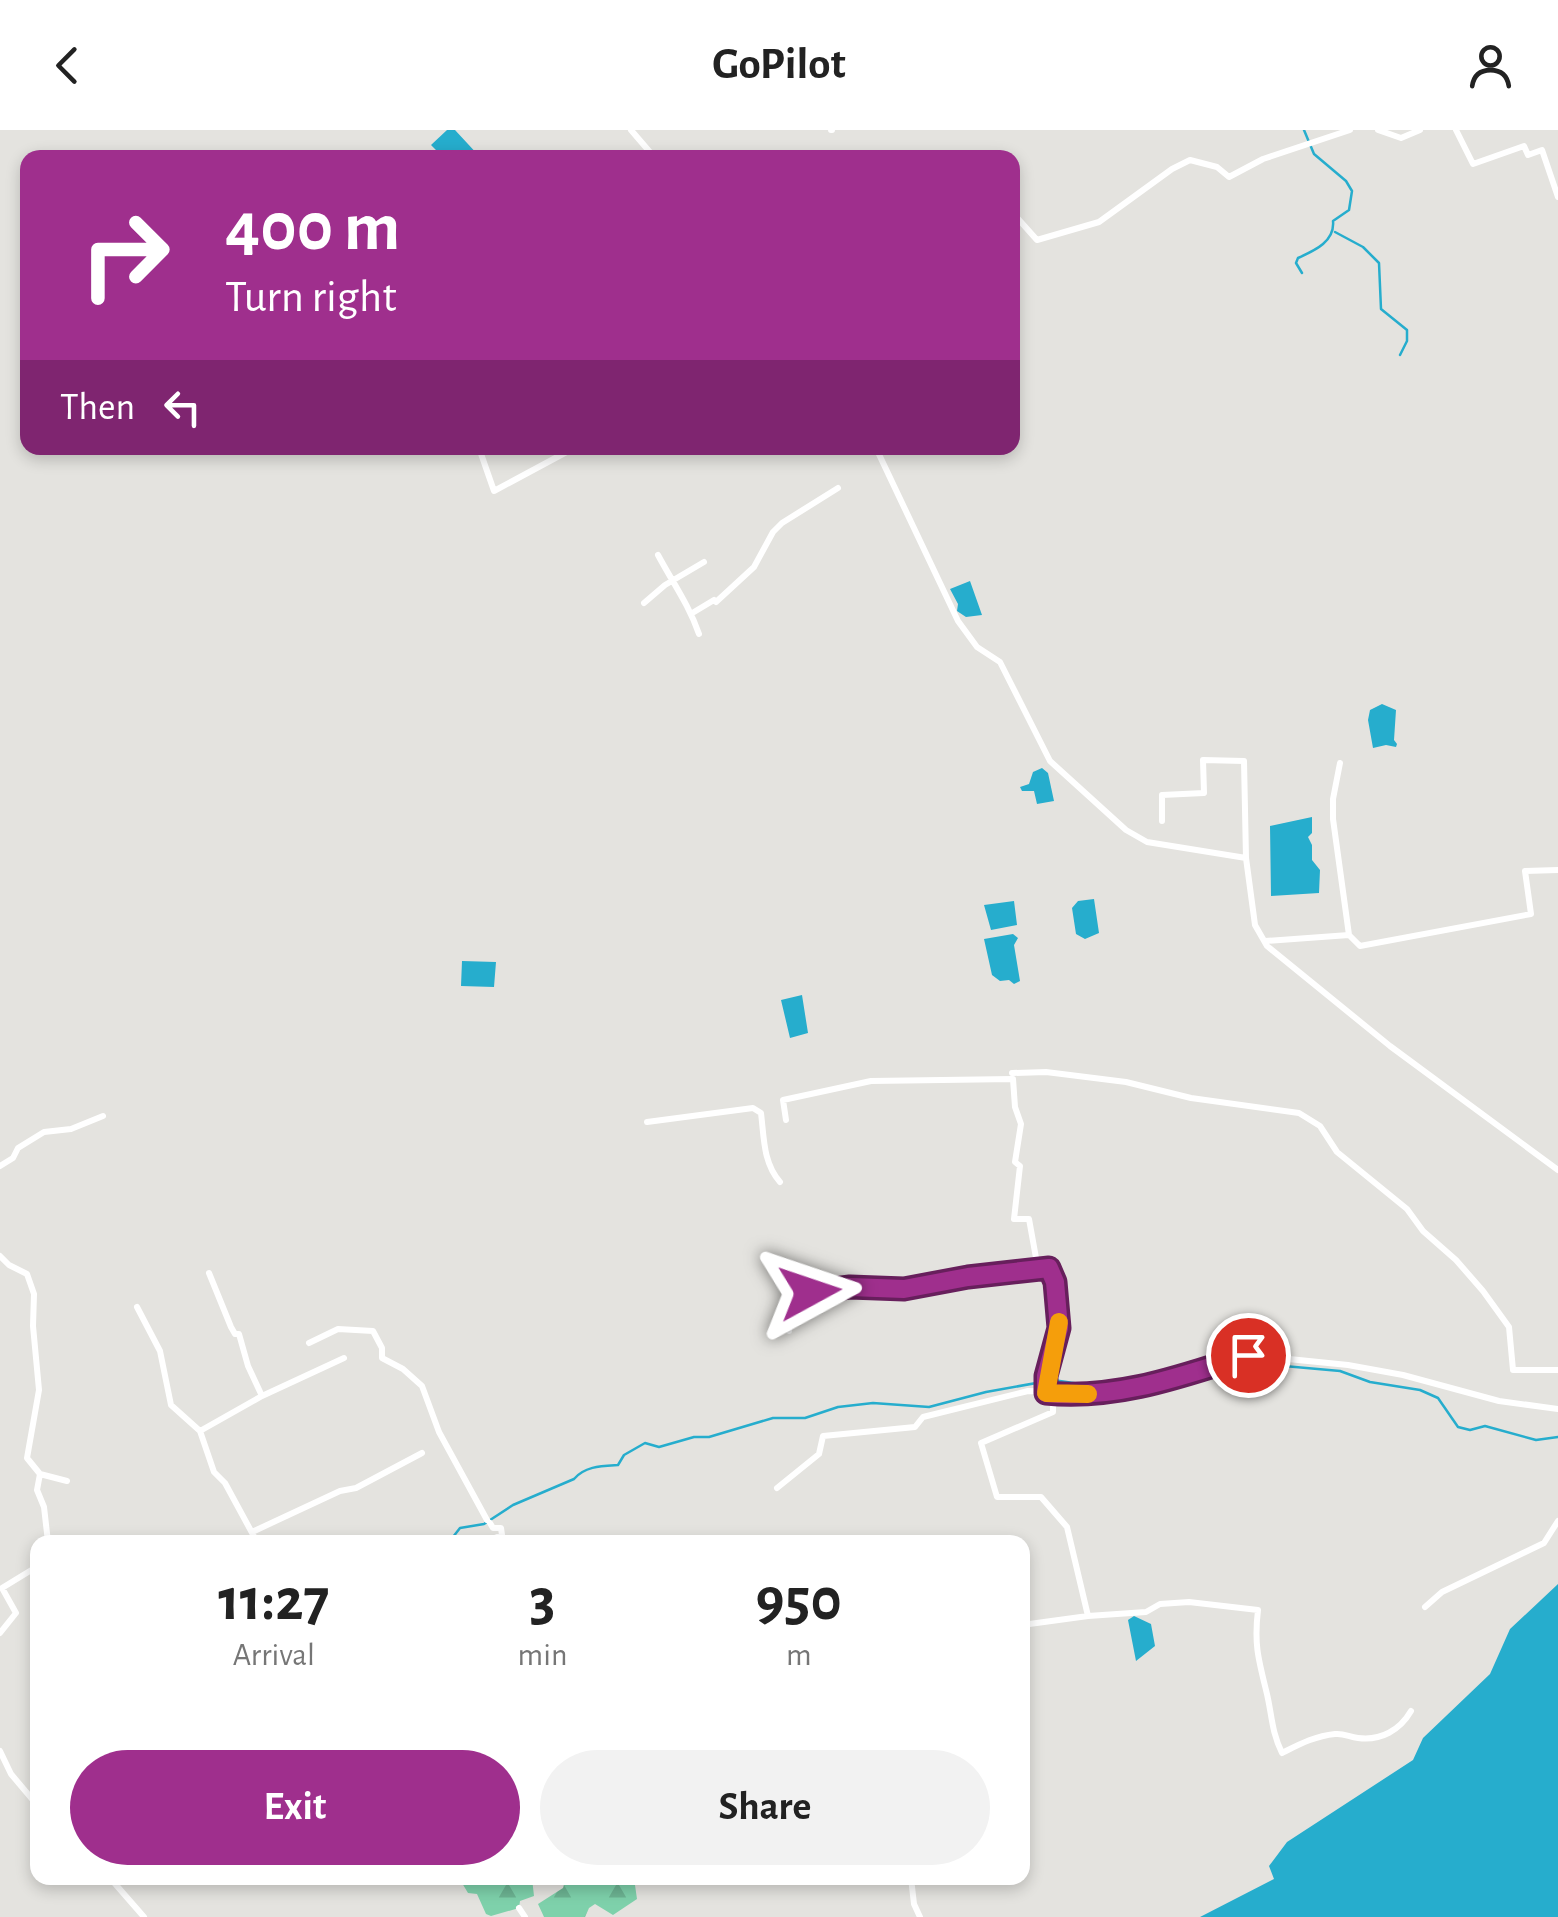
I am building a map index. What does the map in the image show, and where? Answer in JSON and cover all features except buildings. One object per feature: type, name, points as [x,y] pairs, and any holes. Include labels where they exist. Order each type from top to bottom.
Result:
[{"type":"street","points":[[632,130],[648,150]]},
{"type":"street","points":[[1020,221],[1037,240],[1098,222],[1190,160],[1217,167],[1229,177],[1263,159],[1350,130]]},
{"type":"street","points":[[1378,130],[1401,138],[1420,130]]},
{"type":"street","points":[[1456,130],[1473,164],[1524,146],[1528,154],[1542,150],[1558,198]]},
{"type":"street","points":[[481,455],[494,491],[561,455]]},
{"type":"street","points":[[879,455],[958,620],[977,646],[1000,662],[1050,761],[1126,830],[1148,842],[1246,858]]},
{"type":"street","points":[[694,612],[716,601],[754,567],[782,523],[838,488]]},
{"type":"street","points":[[658,555],[694,612],[699,634]]},
{"type":"street","points":[[644,603],[665,585],[704,562]]},
{"type":"street","points":[[1162,821],[1162,796],[1204,794],[1204,760],[1244,761],[1246,858],[1256,924],[1264,941],[1390,1046],[1558,1170]]},
{"type":"street","points":[[1340,762],[1333,819],[1349,935],[1360,946],[1531,914],[1526,871],[1558,870]]},
{"type":"street","points":[[1264,941],[1349,935]]},
{"type":"street","points":[[1012,1073],[1046,1072],[1126,1082],[1192,1098],[1299,1113],[1320,1126],[1337,1152],[1408,1209],[1423,1231],[1483,1291],[1509,1327],[1513,1370],[1558,1370]]},
{"type":"street","points":[[786,1120],[783,1100],[871,1080],[1014,1079],[1015,1107],[1021,1124],[1015,1162],[1020,1166],[1014,1220],[1029,1220],[1038,1269]]},
{"type":"street","points":[[647,1122],[753,1108],[761,1113],[767,1158],[780,1182]]},
{"type":"street","points":[[0,1166],[14,1158],[18,1148],[44,1132],[72,1130],[103,1116]]},
{"type":"street","points":[[0,1256],[8,1265],[27,1274],[34,1294],[39,1390],[25,1452],[40,1474],[67,1481]]},
{"type":"street","points":[[789,1331],[785,1299],[793,1294],[850,1287],[904,1289],[1038,1269],[1053,1271],[1059,1328],[1046,1376],[1053,1412],[982,1443],[997,1497],[1041,1496],[1066,1527],[1088,1616]]},
{"type":"street","points":[[208,1274],[234,1334],[240,1334],[248,1366],[262,1396]]},
{"type":"street","points":[[136,1307],[160,1351],[171,1405],[200,1432],[214,1472],[253,1535]]},
{"type":"street","points":[[310,1343],[338,1329],[372,1331],[382,1348],[382,1358],[403,1369],[422,1386],[439,1432],[493,1528],[501,1528],[500,1535]]},
{"type":"street","points":[[777,1488],[819,1454],[824,1436],[914,1426],[923,1416],[1028,1392],[1140,1389],[1248,1355],[1348,1365],[1499,1401],[1558,1409]]},
{"type":"street","points":[[200,1432],[262,1396],[344,1358]]},
{"type":"street","points":[[252,1532],[340,1491],[356,1488],[422,1454]]},
{"type":"street","points":[[40,1474],[37,1490],[44,1507],[47,1535]]},
{"type":"street","points":[[1425,1606],[1442,1592],[1544,1543],[1558,1521]]},
{"type":"street","points":[[0,1633],[16,1613],[2,1588],[30,1571]]},
{"type":"street","points":[[1030,1624],[1146,1612],[1160,1604],[1189,1602],[1258,1610],[1256,1655],[1274,1737],[1282,1752],[1316,1736],[1342,1733],[1366,1739],[1384,1734],[1402,1728],[1411,1711]]},
{"type":"street","points":[[0,1751],[11,1774],[30,1797]]},
{"type":"street","points":[[116,1885],[144,1917]]},
{"type":"street","points":[[913,1885],[920,1917]]},
{"type":"street","points":[[519,1908],[525,1917]]},
{"type":"green space","points":[[463,1885],[533,1885],[534,1896],[520,1901],[519,1908],[491,1916],[486,1914],[477,1894],[468,1893]]},
{"type":"green space","points":[[635,1885],[637,1899],[613,1915],[595,1904],[585,1917],[544,1917],[538,1904],[563,1888]]},
{"type":"water","points":[[447,130],[455,130],[474,150],[436,150],[431,145]]},
{"type":"water","points":[[970,581],[982,615],[966,617],[957,611],[958,604],[950,589]]},
{"type":"water","points":[[1382,704],[1396,710],[1396,747],[1373,748],[1370,710]]},
{"type":"water","points":[[1042,768],[1048,773],[1054,801],[1037,804],[1034,791],[1022,791],[1020,787],[1029,784],[1033,772]]},
{"type":"water","points":[[1312,817],[1312,833],[1308,837],[1312,860],[1320,870],[1319,893],[1271,896],[1270,826]]},
{"type":"water","points":[[1094,899],[1099,933],[1085,939],[1076,934],[1072,908],[1078,901]]},
{"type":"water","points":[[1014,901],[1017,925],[991,930],[984,905]]},
{"type":"water","points":[[1013,934],[1018,938],[1014,945],[1020,981],[1014,984],[992,975],[984,939]]},
{"type":"water","points":[[462,961],[496,962],[494,987],[461,986]]},
{"type":"water","points":[[802,995],[808,1033],[790,1038],[781,1000]]},
{"type":"water","points":[[1558,1584],[1558,1917],[1200,1917],[1274,1879],[1269,1866],[1287,1842],[1413,1760],[1423,1738],[1490,1674],[1510,1629]]},
{"type":"water","points":[[1134,1616],[1151,1624],[1155,1646],[1136,1661],[1128,1620]]},
{"type":"waterway","points":[[1302,273],[1296,263],[1298,258],[1328,239],[1333,221],[1349,210],[1352,191],[1314,154],[1304,130]]},
{"type":"waterway","points":[[1335,232],[1363,247],[1379,263],[1381,309],[1407,330],[1400,355]]},
{"type":"waterway","points":[[1239,1362],[1340,1371],[1438,1398],[1458,1427],[1470,1430],[1485,1426],[1536,1440],[1558,1437]]},
{"type":"waterway","points":[[455,1535],[460,1528],[484,1524],[513,1505],[589,1469],[618,1465],[624,1455],[645,1443],[659,1447],[773,1418],[805,1418],[838,1407],[873,1403],[929,1407],[1053,1380],[1087,1385],[1197,1368]]},
{"type":"slow traffic","points":[[1059,1322],[1046,1376],[1046,1393],[1088,1394]]},
{"type":"route","points":[[810,1292],[850,1287],[904,1289],[1049,1268],[1055,1282],[1059,1328],[1046,1376],[1046,1393],[1140,1389],[1248,1355]]}]
